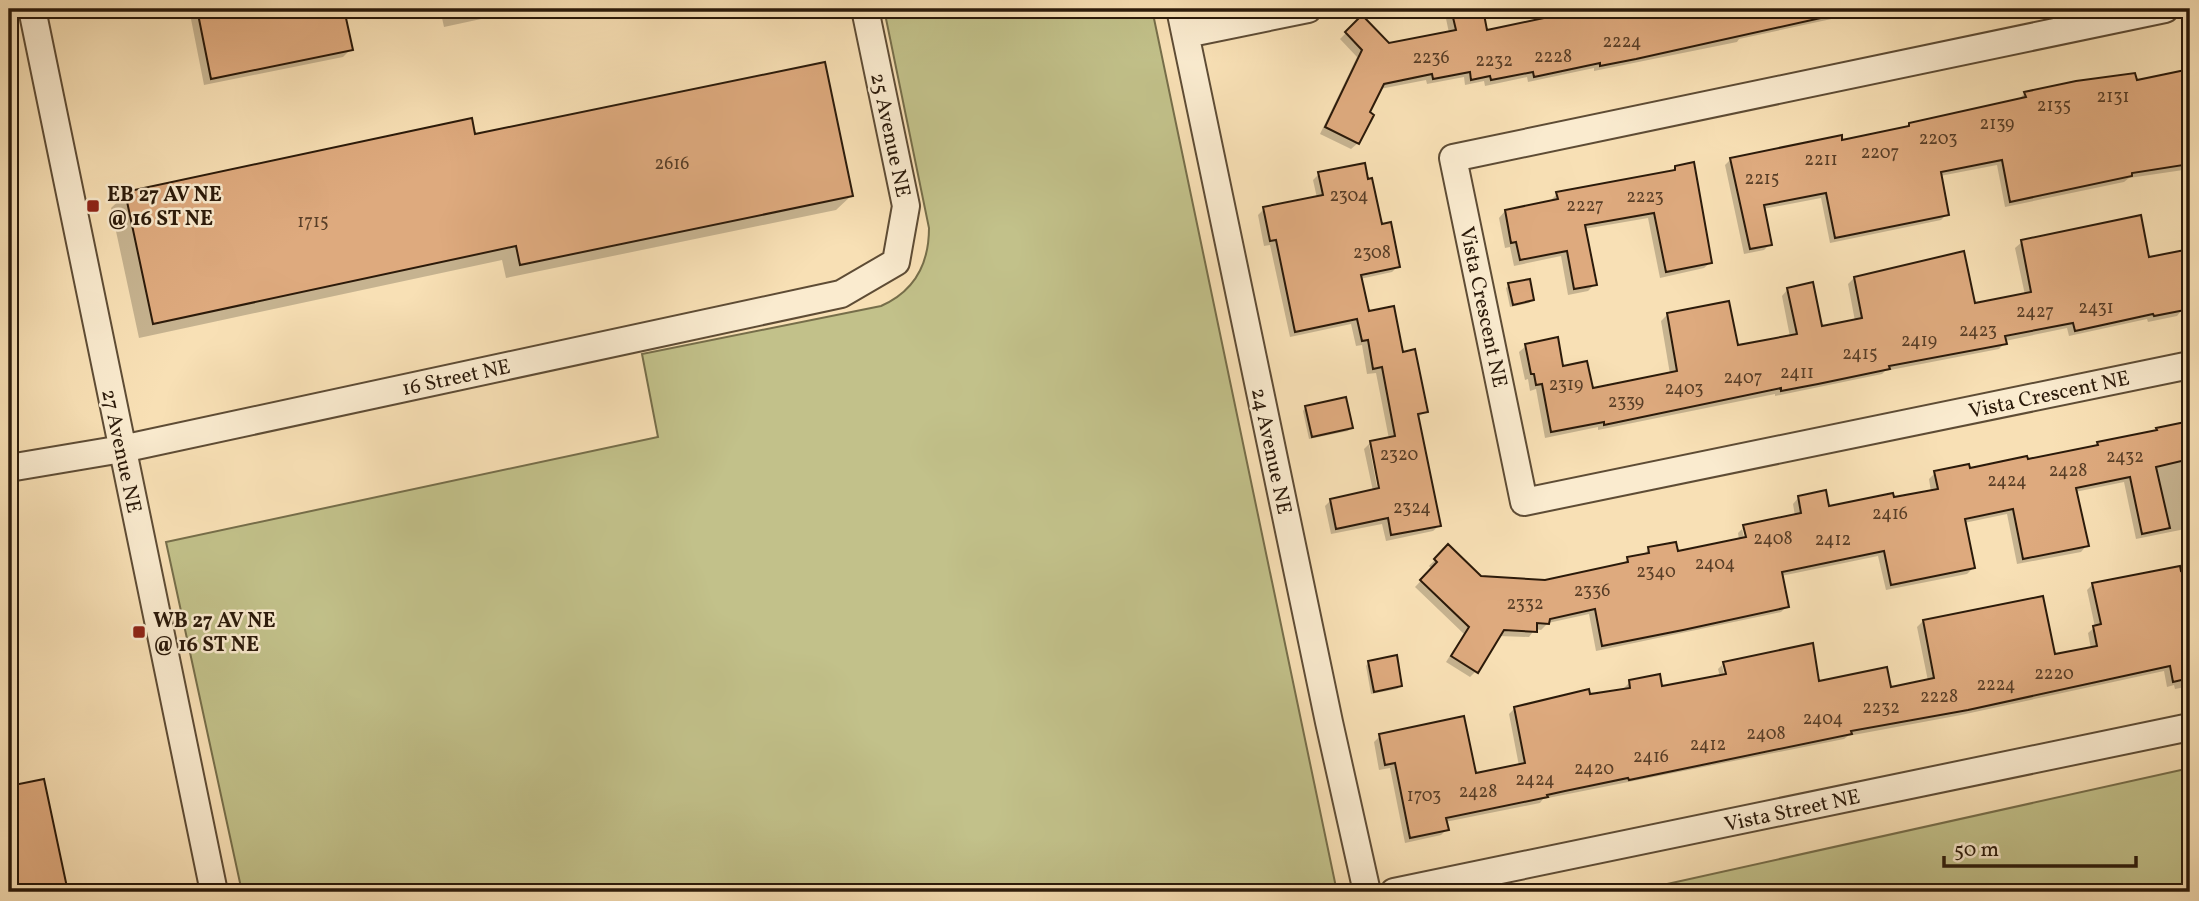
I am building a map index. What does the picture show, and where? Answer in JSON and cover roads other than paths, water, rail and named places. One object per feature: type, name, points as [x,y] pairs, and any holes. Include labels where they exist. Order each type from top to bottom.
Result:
[{"type":"street","name":"27 Avenue NE","points":[[32,9],[214,892]]},
{"type":"street","name":"25 Avenue NE","points":[[865,9],[906,206],[896,262]]},
{"type":"street","points":[[1183,22],[1308,9]]},
{"type":"street","name":"Vista Crescent NE","points":[[2165,9],[1453,158],[1524,502],[2190,365]]},
{"type":"street","name":"24 Avenue NE","points":[[1183,22],[1367,892]]},
{"type":"street","name":"16 Street NE","points":[[9,468],[122,449],[819,300],[841,294],[896,262]]},
{"type":"street","name":"Vista Street NE","points":[[1394,892],[2190,727]]},
{"type":"place","name":"EB 27 AV NE @ 16 ST NE","points":[[93,206]]},
{"type":"place","name":"WB 27 AV NE @ 16 ST NE","points":[[139,632]]}]
